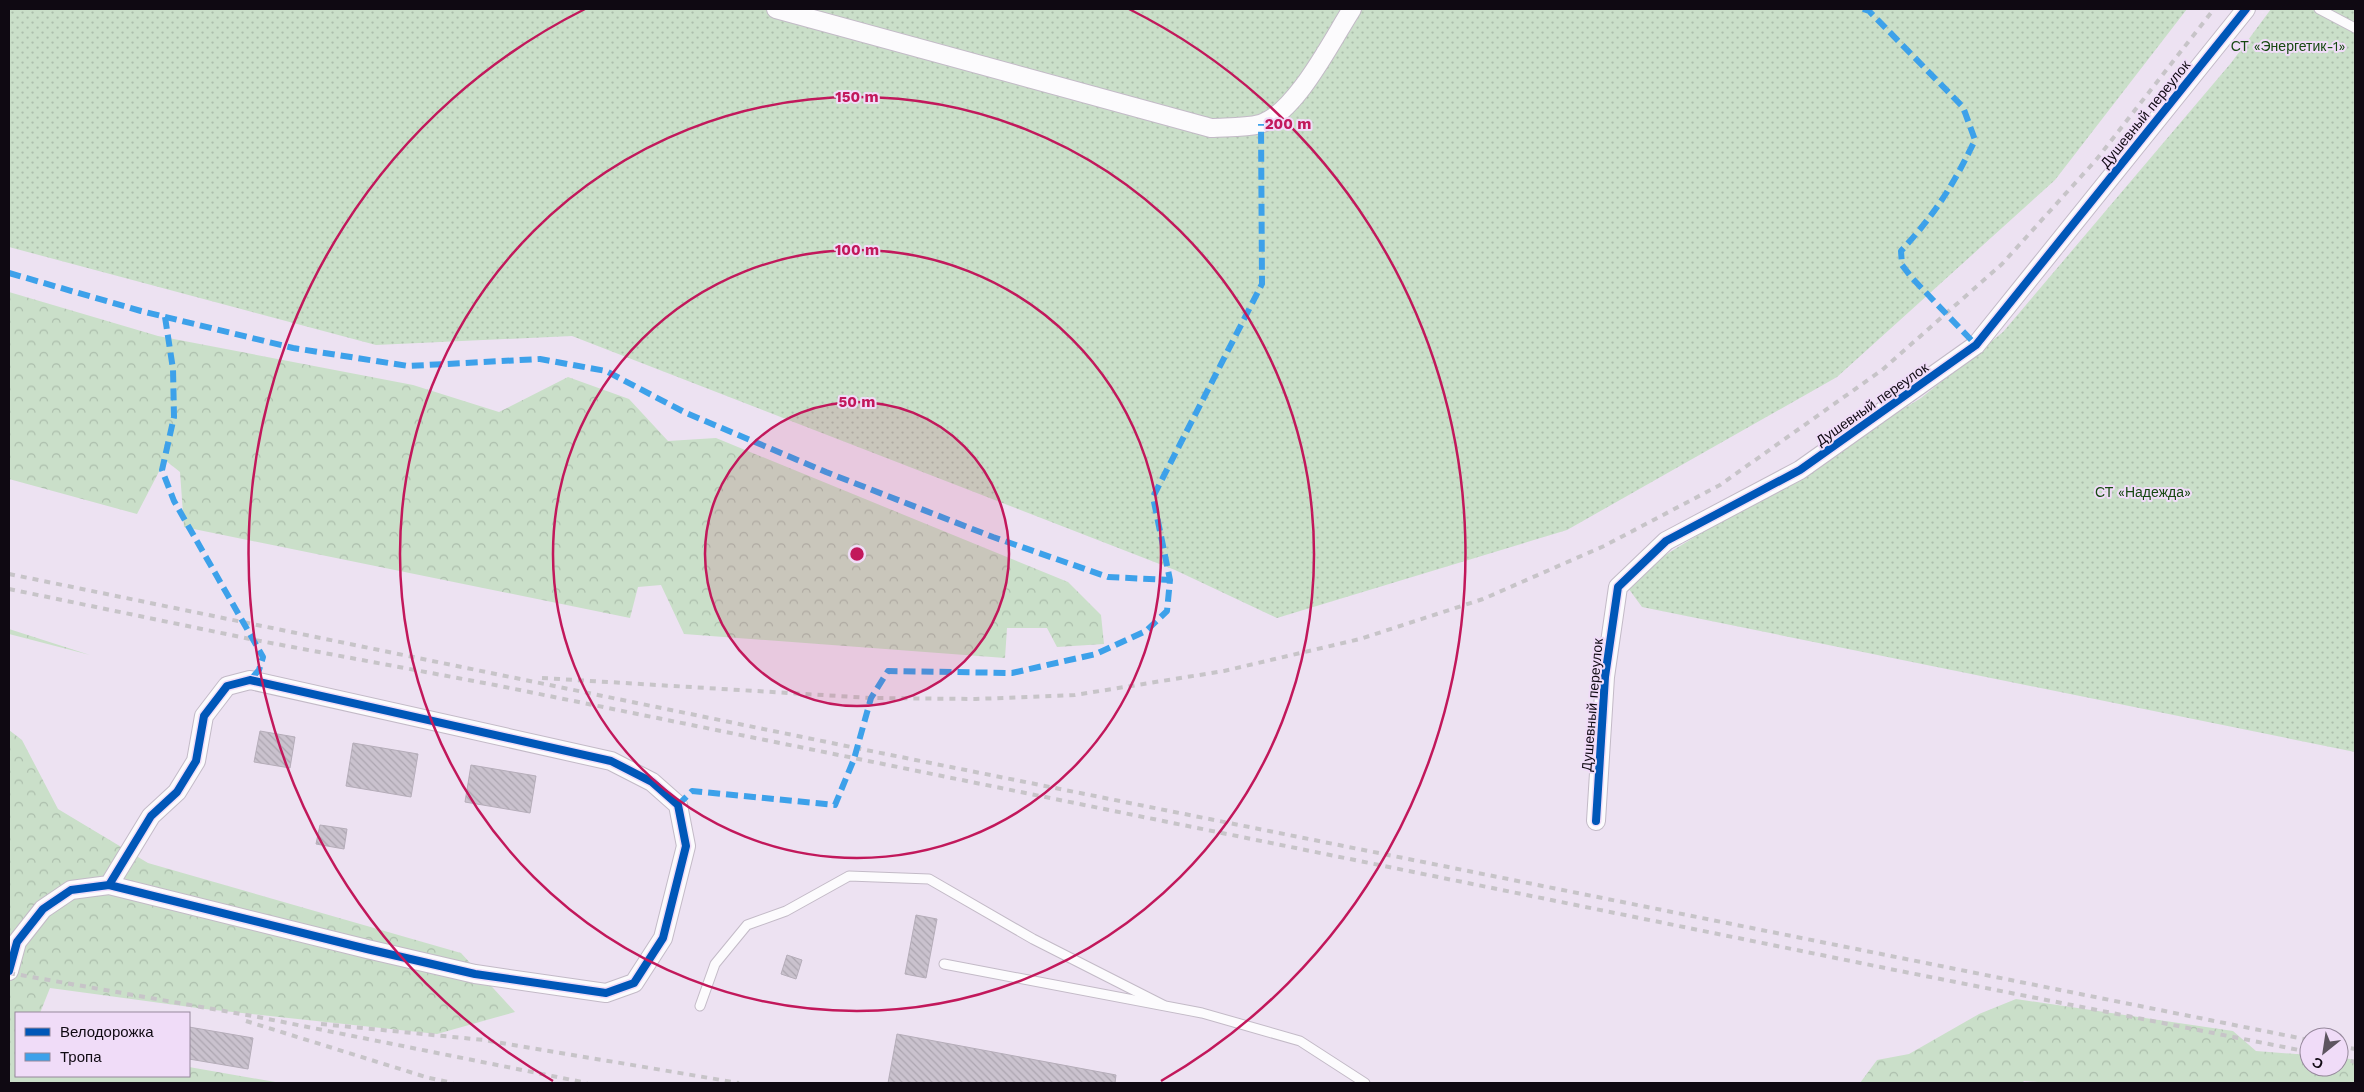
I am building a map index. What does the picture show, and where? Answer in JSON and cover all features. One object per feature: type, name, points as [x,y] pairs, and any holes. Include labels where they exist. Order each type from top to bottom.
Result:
[{"type":"street","points":[[776,9],[1210,128],[1261,124],[1286,109],[1313,72],[1352,9]]},
{"type":"street","name":"Душевный переулок","points":[[1596,821],[1605,677],[1618,587],[1666,542],[1800,470],[1976,345],[2246,9]]},
{"type":"street","points":[[9,971],[16,942],[43,909],[71,890],[109,884],[367,949],[476,974],[606,993],[634,982],[663,938],[686,846],[678,805],[652,782],[611,761],[250,680],[227,686],[204,716],[196,761],[177,792],[151,816],[109,884]]},
{"type":"lane","points":[[2319,9],[2355,28]]},
{"type":"lane","points":[[700,1006],[716,964],[747,925],[786,911],[849,876],[929,879],[1033,939],[1163,1005]]},
{"type":"lane","points":[[944,964],[1202,1013],[1300,1041],[1365,1083]]},
{"type":"green space","points":[[9,9],[2187,9],[2055,180],[1837,377],[1567,530],[1277,618],[1175,570],[572,336],[376,345],[9,247]]},
{"type":"green space","name":"СТ «Надежда»","points":[[2271,9],[2355,9],[2355,752],[1642,607],[1623,581],[1921,398],[2003,332],[2231,63]]},
{"type":"green space","points":[[9,292],[158,336],[413,385],[499,412],[568,377],[629,399],[668,441],[716,438],[1068,582],[1101,615],[1104,644],[1057,647],[1047,628],[1007,628],[1005,658],[684,634],[661,585],[638,587],[630,618],[184,527],[180,472],[165,460],[137,514],[9,479]]},
{"type":"green space","points":[[9,629],[90,655],[9,634]]},
{"type":"green space","points":[[9,730],[22,740],[58,809],[148,863],[461,953],[515,1012],[437,1034],[205,1009],[50,988],[40,1012],[15,1012],[15,1077],[190,1077],[190,1067],[281,1083],[9,1083]]},
{"type":"green space","points":[[2016,999],[2233,1031],[2256,1051],[2299,1054],[2299,1077],[2349,1077],[2349,1059],[2355,1060],[2355,1083],[2051,1083],[2024,1081],[2022,1083],[1860,1083],[1877,1060],[1909,1054],[1979,1014]]},
{"type":"building","points":[[260,731],[295,737],[290,768],[254,762]]},
{"type":"building","points":[[353,743],[418,754],[411,797],[346,786]]},
{"type":"building","points":[[471,765],[536,776],[530,813],[465,802]]},
{"type":"building","points":[[320,825],[347,829],[344,849],[316,844]]},
{"type":"building","points":[[916,915],[937,919],[926,978],[905,974]]},
{"type":"building","points":[[787,955],[802,960],[796,979],[781,974]]},
{"type":"building","points":[[190,1027],[253,1038],[248,1069],[190,1059]]},
{"type":"building","points":[[897,1034],[1116,1075],[1115,1083],[888,1083]]},
{"type":"railway","points":[[542,678],[871,698],[976,699],[1075,695],[1224,671],[1360,639],[1483,599],[1604,546],[1720,485],[1882,370],[2002,264],[2096,160],[2214,9]]},
{"type":"railway","points":[[9,574],[856,748],[2299,1038]]},
{"type":"railway","points":[[9,589],[255,640],[495,685],[1890,969],[2299,1050]]},
{"type":"railway","points":[[9,973],[258,1017],[587,1083]]},
{"type":"railway","points":[[246,1021],[429,1078],[453,1083]]},
{"type":"railway","points":[[321,1024],[484,1040],[739,1083]]},
{"type":"railway","points":[[2349,1048],[2355,1049]]},
{"type":"railway","points":[[2349,1060],[2355,1062]]},
{"type":"marked path","points":[[1863,9],[1869,11],[1963,107],[1975,140],[1959,172],[1942,199],[1924,225],[1901,251],[1902,265],[1912,278],[1976,345]]},
{"type":"marked path","points":[[678,805],[692,791],[835,805],[854,759],[871,698],[888,671],[1012,673],[1096,654],[1146,631],[1167,611],[1170,580],[1153,497],[1262,284],[1261,124]]},
{"type":"marked path","points":[[9,273],[141,311],[293,348],[408,366],[540,359],[606,371],[684,412],[826,472],[993,537],[1108,577],[1170,580]]},
{"type":"marked path","points":[[165,317],[173,369],[174,417],[162,470],[174,501],[263,657],[259,670],[250,680]]},
{"type":"cycle path","points":[[1596,821],[1605,677],[1618,587],[1666,541],[1800,470],[1976,345],[2246,9]]},
{"type":"cycle path","points":[[9,971],[17,942],[43,909],[71,890],[109,885],[475,974],[606,993],[634,983],[663,938],[686,846],[678,805],[652,782],[611,761],[250,680],[227,686],[204,716],[196,761],[177,792],[151,816],[109,885]]},
{"type":"park label","name":"СТ «Энергетик-1»","points":[[2288,46]]}]
